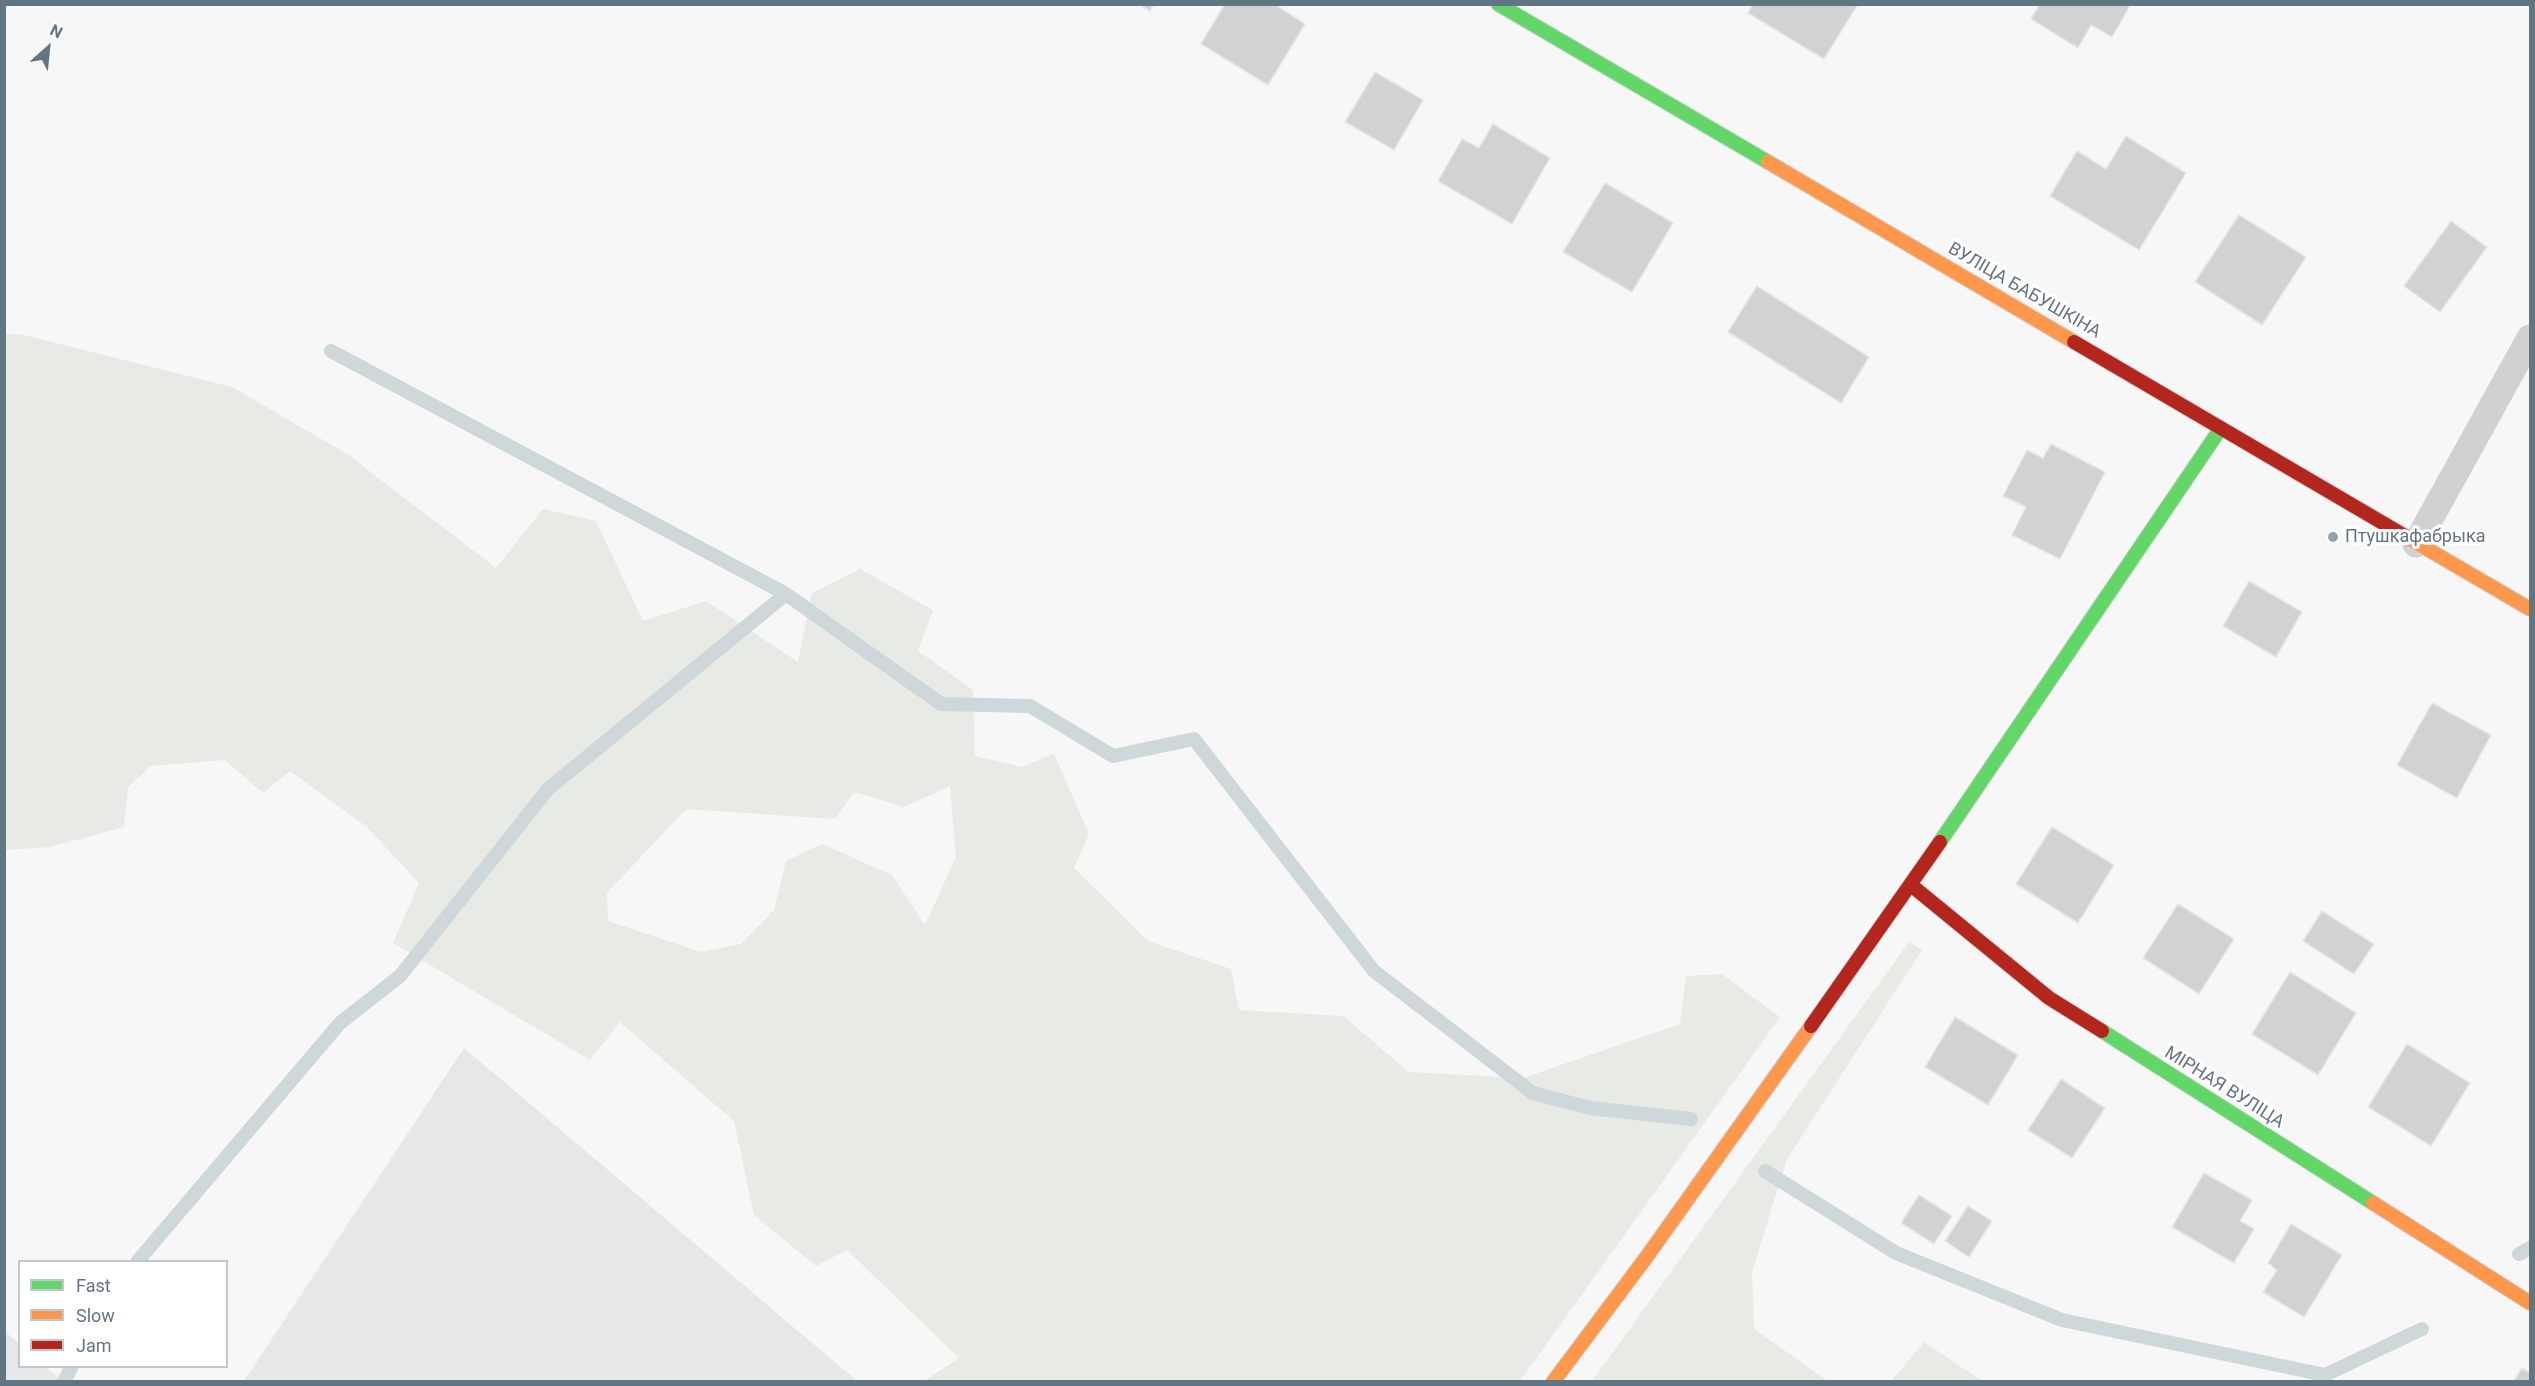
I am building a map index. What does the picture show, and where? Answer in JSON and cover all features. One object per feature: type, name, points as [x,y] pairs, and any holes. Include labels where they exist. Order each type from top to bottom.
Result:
[{"type":"street","name":"ВУЛІЦА БАБУШКІНА","points":[[1498,4],[2530,609]]},
{"type":"street","points":[[1553,1382],[1648,1255],[1911,885],[2222,428]]},
{"type":"street","name":"МІРНАЯ ВУЛІЦА","points":[[1911,885],[2049,998],[2530,1303]]},
{"type":"lane","points":[[2416,544],[2530,338]]},
{"type":"shaded area","points":[[4,334],[20,334],[232,387],[347,454],[496,568],[543,509],[596,521],[643,621],[706,601],[798,662],[812,593],[860,569],[933,610],[918,651],[973,690],[975,756],[1022,767],[1054,754],[1089,834],[1074,868],[1148,941],[1231,969],[1239,1010],[1344,1016],[1408,1072],[1523,1078],[1680,1024],[1686,976],[1722,974],[1780,1017],[1520,1381],[924,1381],[959,1358],[847,1250],[816,1266],[754,1215],[734,1121],[620,1022],[590,1060],[393,943],[419,883],[367,827],[290,771],[263,793],[225,760],[151,766],[128,787],[124,827],[50,847],[5,850]],"holes":[[[950,786],[956,857],[925,925],[892,875],[822,844],[786,861],[774,910],[741,944],[701,952],[608,921],[607,893],[686,809],[835,819],[854,792],[904,807]]]},
{"type":"shaded area","points":[[1909,942],[1922,950],[1787,1159],[1752,1272],[1754,1329],[1828,1381],[1592,1381]]},
{"type":"shaded area","points":[[464,1048],[857,1381],[244,1381]]},
{"type":"shaded area","points":[[5,1331],[18,1343],[18,1368],[46,1368],[63,1381],[5,1381]]},
{"type":"shaded area","points":[[1924,1342],[1982,1381],[1891,1381]]},
{"type":"building","points":[[1139,4],[1154,4],[1150,11]]},
{"type":"building","points":[[1225,4],[1274,4],[1305,24],[1268,85],[1201,44]]},
{"type":"building","points":[[1753,4],[1858,4],[1824,59],[1748,13]]},
{"type":"building","points":[[2040,4],[2131,4],[2112,37],[2091,25],[2078,48],[2031,19]]},
{"type":"building","points":[[1375,72],[1423,100],[1394,150],[1345,122]]},
{"type":"building","points":[[1493,124],[1550,158],[1512,224],[1438,181],[1462,139],[1479,148]]},
{"type":"building","points":[[2126,136],[2186,173],[2139,250],[2050,196],[2077,151],[2106,169]]},
{"type":"building","points":[[1605,183],[1673,223],[1632,292],[1563,252]]},
{"type":"building","points":[[2239,215],[2306,257],[2262,325],[2195,282]]},
{"type":"building","points":[[2451,221],[2487,247],[2440,312],[2404,286]]},
{"type":"building","points":[[1757,286],[1869,357],[1841,403],[1728,332]]},
{"type":"building","points":[[2051,444],[2105,472],[2060,559],[2012,535],[2026,507],[2003,496],[2027,450],[2043,458]]},
{"type":"building","points":[[2249,581],[2302,612],[2276,657],[2223,626]]},
{"type":"building","points":[[2432,703],[2491,735],[2457,798],[2397,765]]},
{"type":"building","points":[[2052,827],[2114,865],[2078,923],[2016,884]]},
{"type":"building","points":[[2178,904],[2234,939],[2199,994],[2143,958]]},
{"type":"building","points":[[2322,911],[2374,944],[2354,974],[2303,941]]},
{"type":"building","points":[[2290,972],[2356,1013],[2318,1075],[2252,1034]]},
{"type":"building","points":[[1955,1017],[2018,1055],[1988,1105],[1925,1067]]},
{"type":"building","points":[[2407,1044],[2470,1083],[2431,1146],[2368,1107]]},
{"type":"building","points":[[2061,1079],[2105,1108],[2072,1158],[2028,1130]]},
{"type":"building","points":[[2204,1173],[2252,1200],[2240,1221],[2254,1229],[2234,1263],[2172,1227]]},
{"type":"building","points":[[1919,1195],[1952,1216],[1934,1244],[1901,1223]]},
{"type":"building","points":[[1968,1206],[1992,1221],[1969,1257],[1945,1241]]},
{"type":"building","points":[[2291,1224],[2342,1255],[2304,1317],[2263,1292],[2277,1270],[2268,1263]]},
{"type":"building","points":[[2522,1368],[2530,1373],[2530,1382],[2513,1382]]},
{"type":"waterway","points":[[331,351],[786,594],[941,704],[1030,706],[1113,756],[1194,739],[1374,971],[1533,1093],[1590,1108],[1691,1119]]},
{"type":"waterway","points":[[139,1260],[340,1023],[400,976],[548,789],[786,594]]},
{"type":"waterway","points":[[1765,1171],[1896,1253],[2062,1320],[2325,1375],[2422,1329]]},
{"type":"waterway","points":[[2519,1254],[2530,1248]]},
{"type":"waterway","points":[[64,1382],[71,1368]]},
{"type":"traffic: fast","points":[[1498,4],[1768,162]]},
{"type":"traffic: fast","points":[[1940,842],[2221,428]]},
{"type":"traffic: fast","points":[[2102,1031],[2373,1203]]},
{"type":"traffic: slow","points":[[1768,162],[2074,342]]},
{"type":"traffic: slow","points":[[2405,536],[2530,609]]},
{"type":"traffic: slow","points":[[1553,1382],[1648,1255],[1811,1026]]},
{"type":"traffic: slow","points":[[2373,1203],[2530,1303]]},
{"type":"traffic: jam","points":[[2074,342],[2405,536]]},
{"type":"traffic: jam","points":[[1811,1026],[1940,842]]},
{"type":"traffic: jam","points":[[1911,885],[2049,998],[2102,1031]]},
{"type":"place","name":"Птушкафабрыка","points":[[2333,537]]}]
